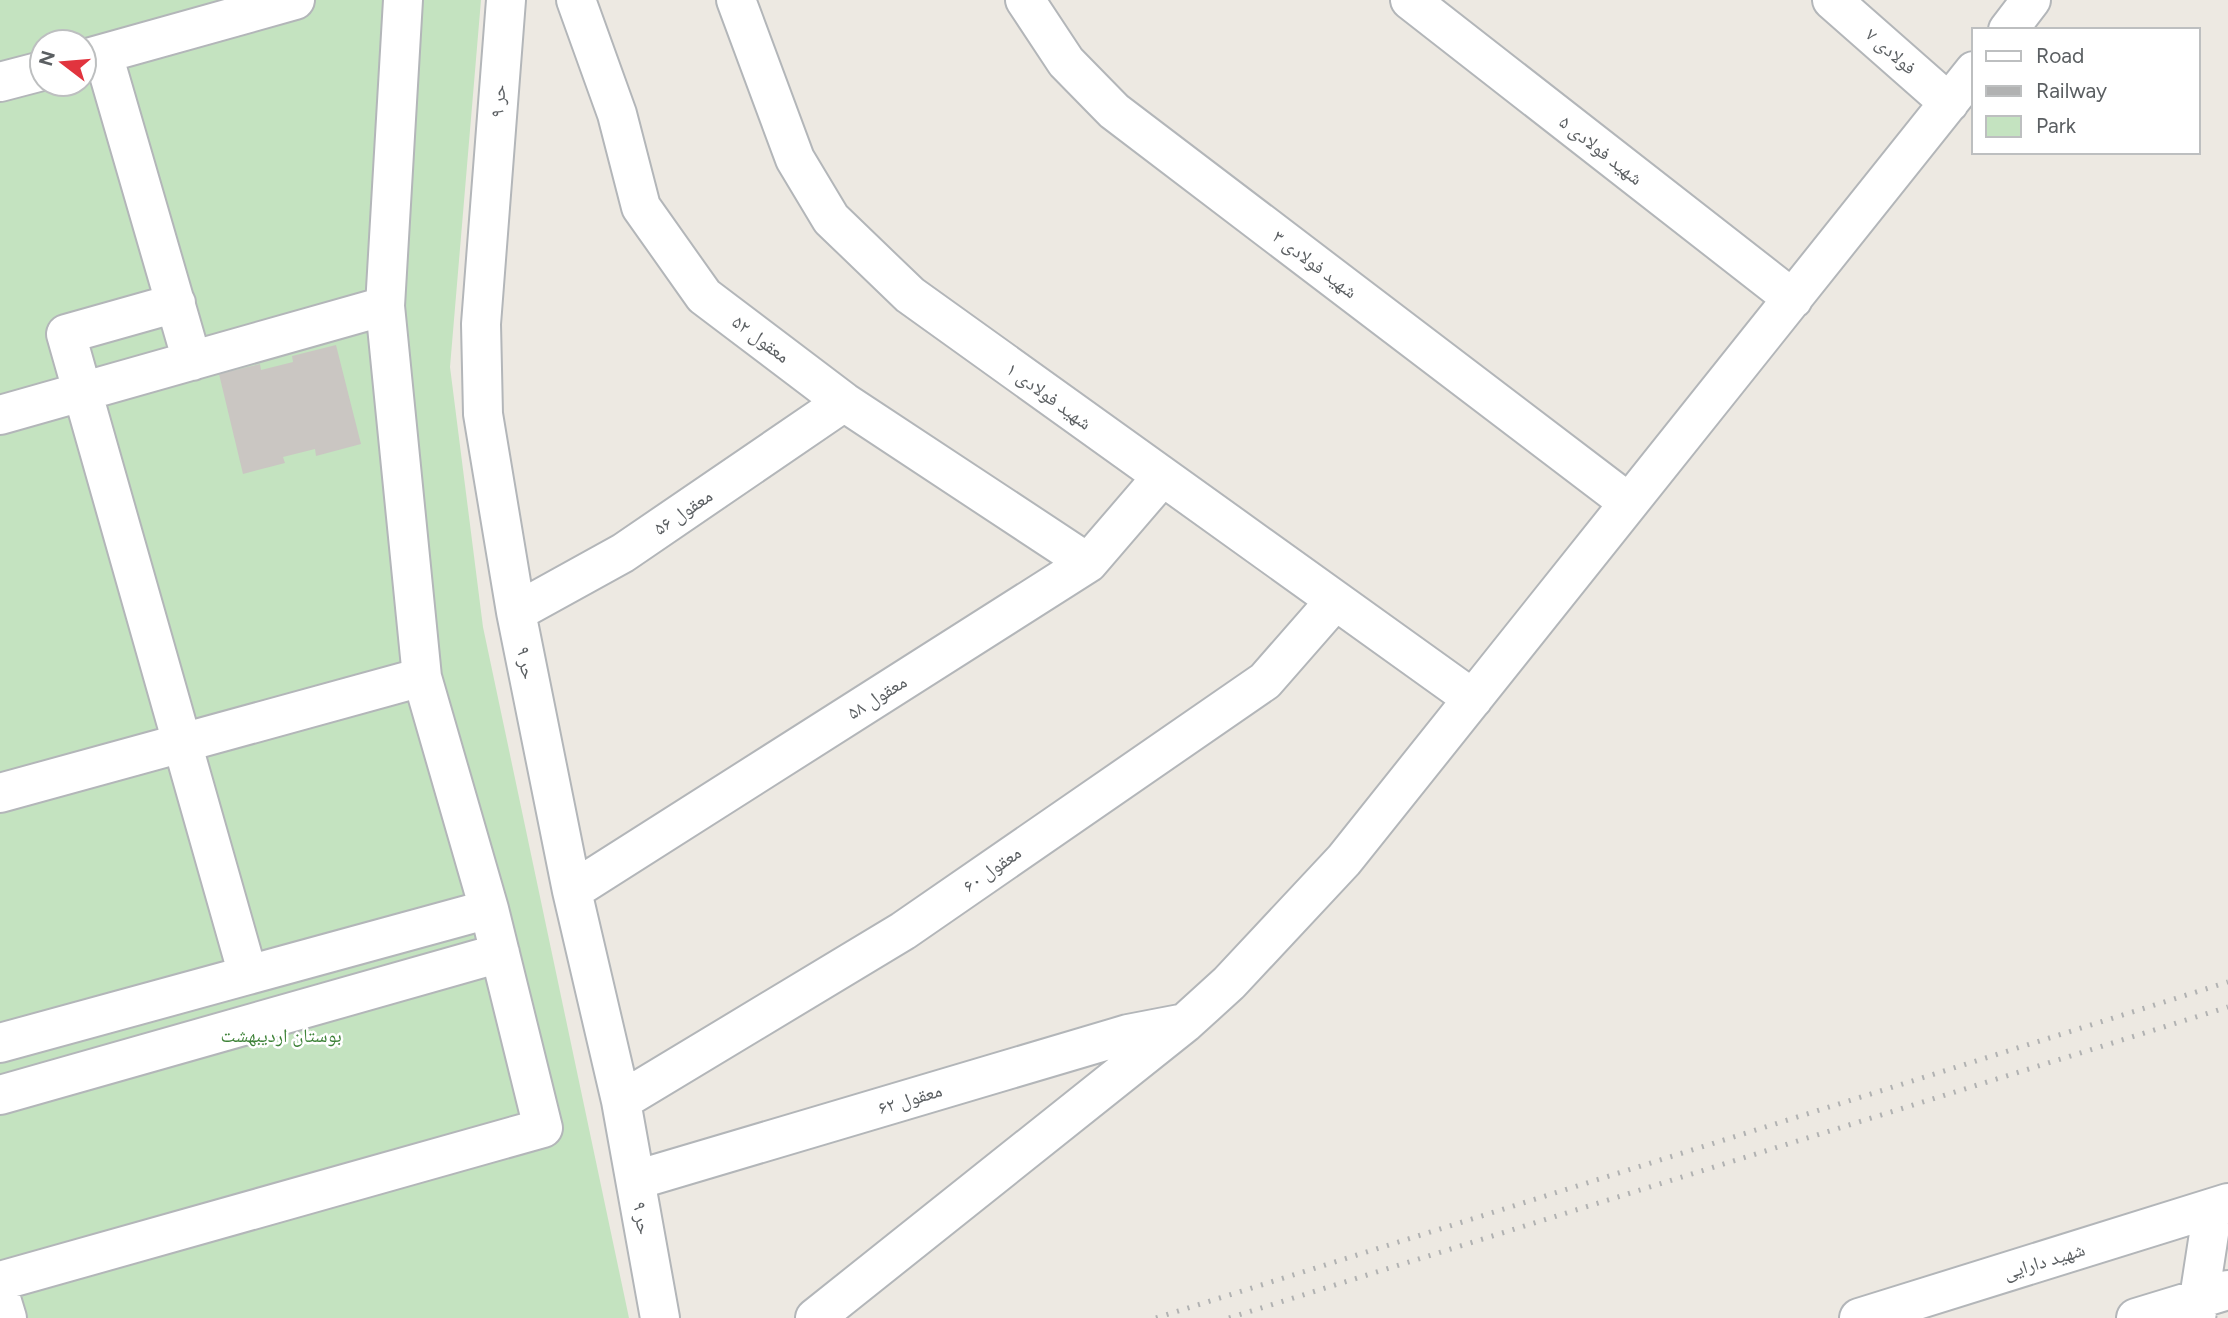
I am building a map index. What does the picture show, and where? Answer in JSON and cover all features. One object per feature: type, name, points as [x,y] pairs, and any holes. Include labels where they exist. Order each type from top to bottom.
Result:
[{"type":"street","points":[[98,55],[232,8],[295,0]]},
{"type":"street","points":[[0,1281],[543,1128],[489,909],[422,677],[385,306],[403,0]]},
{"type":"street","name":"حر ۹","points":[[506,0],[481,324],[482,414],[516,611],[572,891],[621,1101],[660,1318]]},
{"type":"street","name":"معقول ۵۲","points":[[576,0],[617,114],[641,207],[704,296],[844,402],[1088,563]]},
{"type":"street","name":"شهید فولادی ۱","points":[[736,0],[795,159],[831,219],[910,296],[1473,699]]},
{"type":"street","name":"شهید فولادی ۳","points":[[1025,0],[1066,62],[1114,111],[1629,503]]},
{"type":"street","name":"شهید فولادی ۵","points":[[1410,0],[1793,299]]},
{"type":"street","name":"فولادی ۷","points":[[1832,0],[1949,103]]},
{"type":"street","points":[[2010,28],[2031,0]]},
{"type":"street","points":[[98,68],[176,303],[192,361]]},
{"type":"street","points":[[815,1318],[1185,1023],[1229,983],[1344,860],[1972,74]]},
{"type":"street","points":[[0,82],[28,75]]},
{"type":"street","points":[[176,303],[66,334],[248,975]]},
{"type":"street","points":[[0,415],[385,306]]},
{"type":"street","name":"معقول ۵۶","points":[[516,611],[623,553],[844,402]]},
{"type":"street","name":"معقول ۵۸","points":[[572,891],[1088,563],[1162,477]]},
{"type":"street","name":"معقول ۶۰","points":[[621,1101],[903,932],[1265,681],[1335,601]]},
{"type":"street","points":[[0,793],[422,677]]},
{"type":"street","points":[[0,1043],[489,909]]},
{"type":"street","points":[[0,1095],[500,953]]},
{"type":"street","name":"معقول ۶۲","points":[[636,1180],[1128,1034],[1185,1023]]},
{"type":"street","points":[[2136,1318],[2208,1302],[2223,1211]]},
{"type":"street","name":"شهید دارایی","points":[[1860,1318],[2223,1211]]},
{"type":"street","points":[[0,1295],[7,1318]]},
{"type":"green space","name":"بوستان اردیبهشت","points":[[0,0],[481,0],[450,367],[483,627],[629,1318],[0,1318]]},
{"type":"building","points":[[336,345],[361,444],[316,456],[315,449],[283,457],[285,463],[243,474],[219,374],[260,364],[261,370],[293,362],[292,356]]},
{"type":"railway","points":[[1156,1318],[2228,982]]},
{"type":"railway","points":[[1229,1318],[2228,1007]]}]
